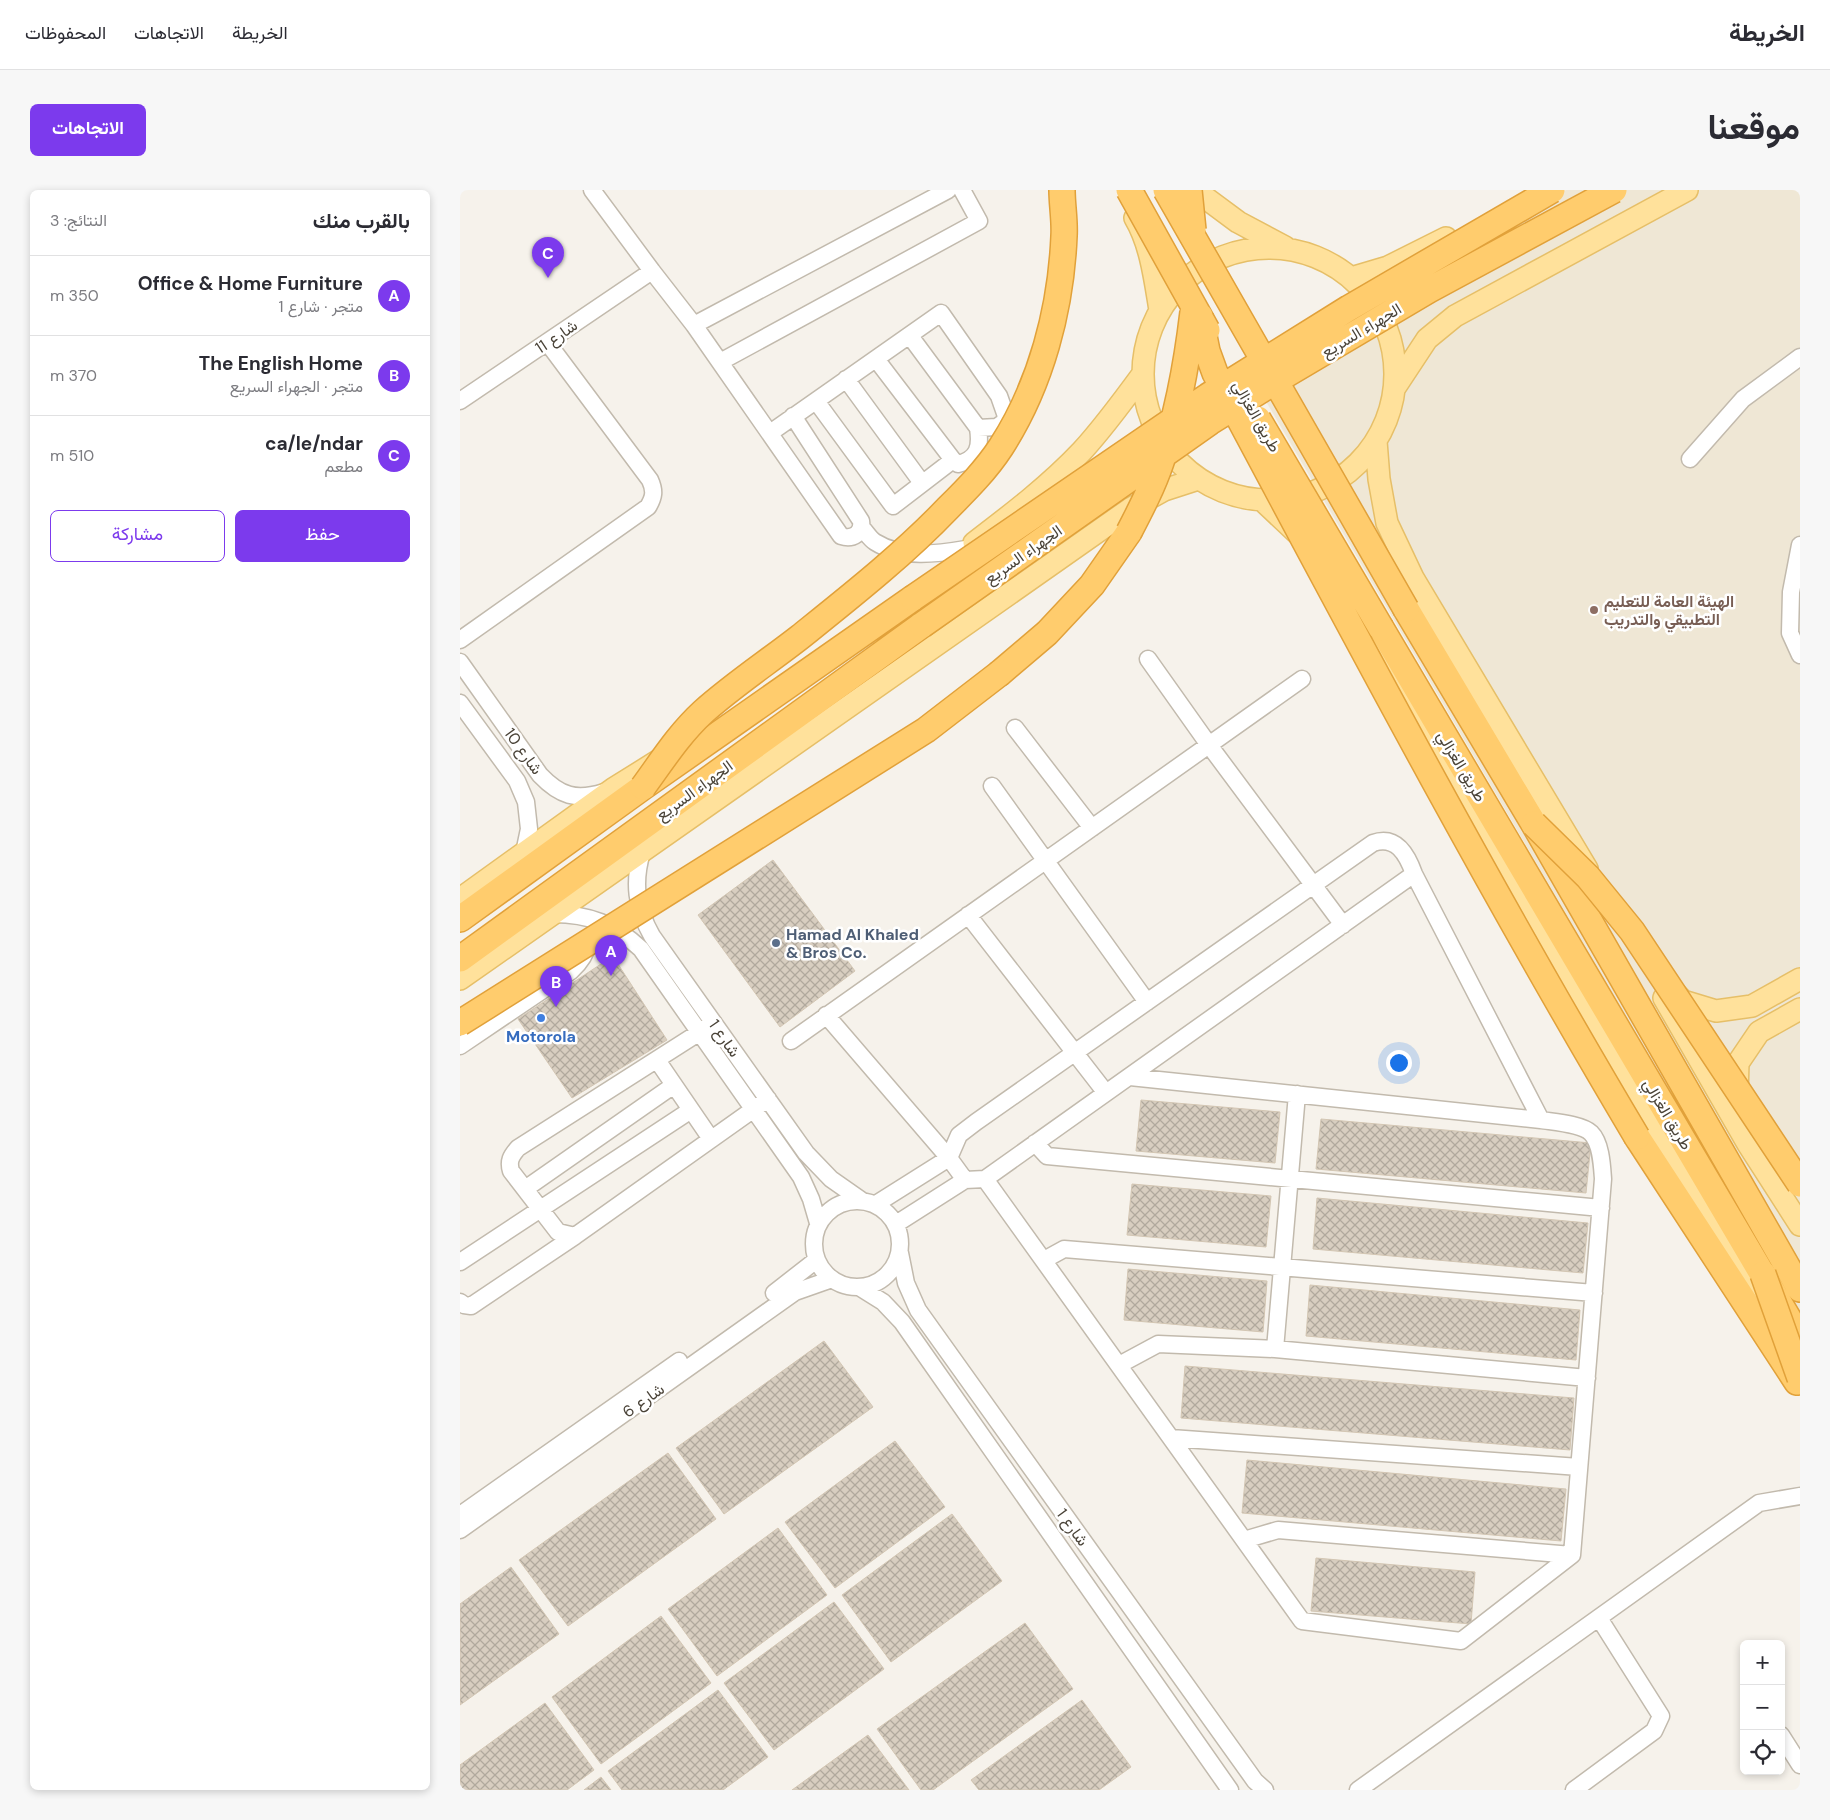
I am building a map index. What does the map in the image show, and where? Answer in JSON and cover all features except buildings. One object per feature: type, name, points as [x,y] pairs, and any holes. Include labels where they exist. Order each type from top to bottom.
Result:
[{"type":"highway","points":[[643,787],[673,745],[704,712],[807,631],[925,532],[972,484],[1000,448],[1021,410],[1039,370],[1051,327],[1060,280],[1064,235],[1062,190]]},
{"type":"highway","name":"طريق الغزالي","points":[[1129,190],[1371,612],[1800,1338]]},
{"type":"highway","name":"طريق الغزالي","points":[[1166,190],[1406,609],[1534,824],[1800,1289]]},
{"type":"highway","points":[[460,1023],[926,730],[1047,633],[1092,585],[1129,532],[1161,463],[1172,426],[1188,355],[1193,308],[1194,237],[1189,190]]},
{"type":"highway","name":"الجهراء السريع","points":[[460,919],[643,787],[922,592],[1208,396],[1349,308],[1552,190]]},
{"type":"highway","name":"الجهراء السريع","points":[[460,960],[922,625],[1210,422],[1429,290],[1614,190]]},
{"type":"highway","points":[[1200,316],[1207,351],[1216,373],[1402,723],[1582,1046],[1637,1137],[1800,1388]]},
{"type":"highway","points":[[1534,824],[1588,878],[1632,931],[1800,1184]]},
{"type":"highway","points":[[1763,1274],[1800,1376]]},
{"type":"main road","points":[[1119,190],[1140,227],[1155,276],[1160,310]]},
{"type":"main road","points":[[1195,190],[1238,222],[1290,250],[1322,260],[1351,278],[1374,305],[1390,337],[1395,372],[1394,390],[1386,421],[1376,441],[1360,462],[1348,472],[1315,492],[1289,499],[1262,500],[1240,497],[1218,490],[1198,479],[1179,464],[1164,444],[1152,423],[1144,400],[1142,375],[1146,341],[1160,310],[1184,281],[1215,260],[1252,249],[1290,250]]},
{"type":"main road","points":[[1351,278],[1388,266],[1423,251],[1534,190]]},
{"type":"main road","points":[[1394,390],[1427,340],[1455,316],[1687,190]]},
{"type":"main road","points":[[460,899],[613,790],[966,549],[1050,482],[1082,451],[1103,428],[1142,375]]},
{"type":"main road","points":[[1376,441],[1379,479],[1388,523],[1413,578],[1647,969],[1748,1144],[1800,1225]]},
{"type":"main road","name":"الجهراء السريع","points":[[460,979],[1130,509],[1164,490],[1198,479]]},
{"type":"main road","name":"طريق الغزالي","points":[[1262,500],[1302,538],[1329,569],[1800,1376]]},
{"type":"main road","points":[[1647,969],[1683,1001],[1716,1011],[1752,1006],[1800,979]]},
{"type":"main road","points":[[1748,1144],[1737,1096],[1738,1064],[1759,1032],[1800,1009]]},
{"type":"street","points":[[592,190],[694,325],[841,536],[852,537],[859,533],[862,528]]},
{"type":"street","points":[[604,190],[605,208]]},
{"type":"street","points":[[694,325],[948,190]]},
{"type":"street","points":[[720,362],[979,221],[962,190]]},
{"type":"street","name":"شارع 11","points":[[460,401],[652,271]]},
{"type":"street","points":[[770,433],[941,313],[999,396],[1006,416],[1004,422],[997,427],[978,428]]},
{"type":"street","points":[[876,359],[953,460],[958,464],[968,461],[977,453],[978,428],[910,336]]},
{"type":"street","points":[[460,640],[648,507],[654,498],[654,489],[650,480],[547,342]]},
{"type":"street","points":[[1690,459],[1743,399],[1800,357]]},
{"type":"street","points":[[846,379],[922,483]]},
{"type":"street","points":[[816,401],[893,506],[953,460]]},
{"type":"street","points":[[793,416],[861,521],[862,528],[874,541],[890,550],[918,553],[937,554],[966,549]]},
{"type":"street","points":[[1800,545],[1791,592],[1790,633],[1800,655]]},
{"type":"street","points":[[1148,659],[1209,745],[1343,925]]},
{"type":"street","name":"شارع 10","points":[[461,666],[540,775],[552,788],[568,796],[589,797],[613,790]]},
{"type":"street","points":[[791,1041],[1302,679]]},
{"type":"street","name":"شارع 10","points":[[460,703],[517,781],[526,802],[529,829],[524,852]]},
{"type":"street","points":[[1015,728],[1092,828]]},
{"type":"street","points":[[992,786],[1147,1002]]},
{"type":"street","points":[[868,1202],[949,1158],[960,1135],[1074,1052],[1314,884],[1373,843],[1383,840],[1394,843],[1410,861],[1414,874],[1541,1120]]},
{"type":"street","name":"شارع 1","points":[[642,852],[638,864],[636,888],[640,913],[645,925],[806,1153],[831,1179],[868,1202]]},
{"type":"street","points":[[896,1224],[965,1180],[985,1179],[1414,874]]},
{"type":"street","name":"شارع 1","points":[[553,914],[584,916],[612,927],[625,935],[640,949],[801,1177],[812,1199],[818,1223]]},
{"type":"street","points":[[968,915],[1106,1093]]},
{"type":"street","points":[[460,1046],[579,964],[585,955],[588,945],[588,934],[584,916]]},
{"type":"street","points":[[460,1009],[497,988],[513,991],[524,1003]]},
{"type":"street","points":[[826,1015],[949,1158],[965,1180]]},
{"type":"street","points":[[575,1236],[558,1232],[511,1171],[509,1164],[511,1156],[518,1148],[714,1024]]},
{"type":"street","points":[[658,1060],[711,1139]]},
{"type":"street","points":[[985,1179],[1302,1621],[1461,1641],[1572,1555],[1603,1179],[1600,1149],[1591,1132],[1573,1124],[1541,1120],[1130,1077]]},
{"type":"street","points":[[525,1189],[674,1085]]},
{"type":"street","points":[[1275,1349],[1297,1094]]},
{"type":"street","points":[[460,1302],[471,1306],[575,1236],[768,1099]]},
{"type":"street","points":[[460,1262],[691,1110]]},
{"type":"street","points":[[1035,1143],[1047,1156],[1601,1208]]},
{"type":"street","points":[[844,1202],[868,1202],[888,1212],[896,1224],[900,1238],[900,1253],[894,1266],[885,1277],[873,1284],[860,1287],[845,1286],[832,1279],[815,1260],[813,1238],[818,1223],[829,1210],[844,1202]]},
{"type":"street","points":[[1044,1260],[1064,1250],[1282,1266],[1594,1293]]},
{"type":"street","name":"شارع 1","points":[[900,1253],[906,1283],[918,1310],[1255,1782],[1265,1790]]},
{"type":"street","name":"شارع 6","points":[[460,1515],[790,1282],[815,1260]]},
{"type":"street","name":"شارع 6","points":[[460,1530],[795,1292],[832,1279]]},
{"type":"street","name":"شارع 1","points":[[860,1287],[883,1302],[902,1322],[1230,1790]]},
{"type":"street","points":[[1119,1365],[1158,1344],[1275,1349],[1587,1378]]},
{"type":"street","points":[[1171,1438],[1579,1467]]},
{"type":"street","points":[[1358,1790],[1759,1503],[1800,1496]]},
{"type":"street","points":[[1244,1540],[1278,1530],[1572,1555]]},
{"type":"street","points":[[1574,1790],[1654,1731],[1661,1716],[1599,1618]]},
{"type":"street","points":[[1785,1741],[1800,1765]]},
{"type":"shaded area","name":"الهيئة العامة للتعليم التطبيقي والتدريب","points":[[1566,190],[1800,190],[1800,1313],[1254,381]]},
{"type":"place","name":"ca/le/ndar","points":[[548,278]]},
{"type":"place","name":"الهيئة العامة للتعليم التطبيقي والتدريب","points":[[1594,610]]},
{"type":"place","name":"Hamad Al Khaled & Bros Co.","points":[[776,943]]},
{"type":"place","name":"Office & Home Furniture","points":[[611,976]]},
{"type":"place","name":"The English Home","points":[[556,1007]]},
{"type":"place","name":"Motorola","points":[[541,1018]]}]
